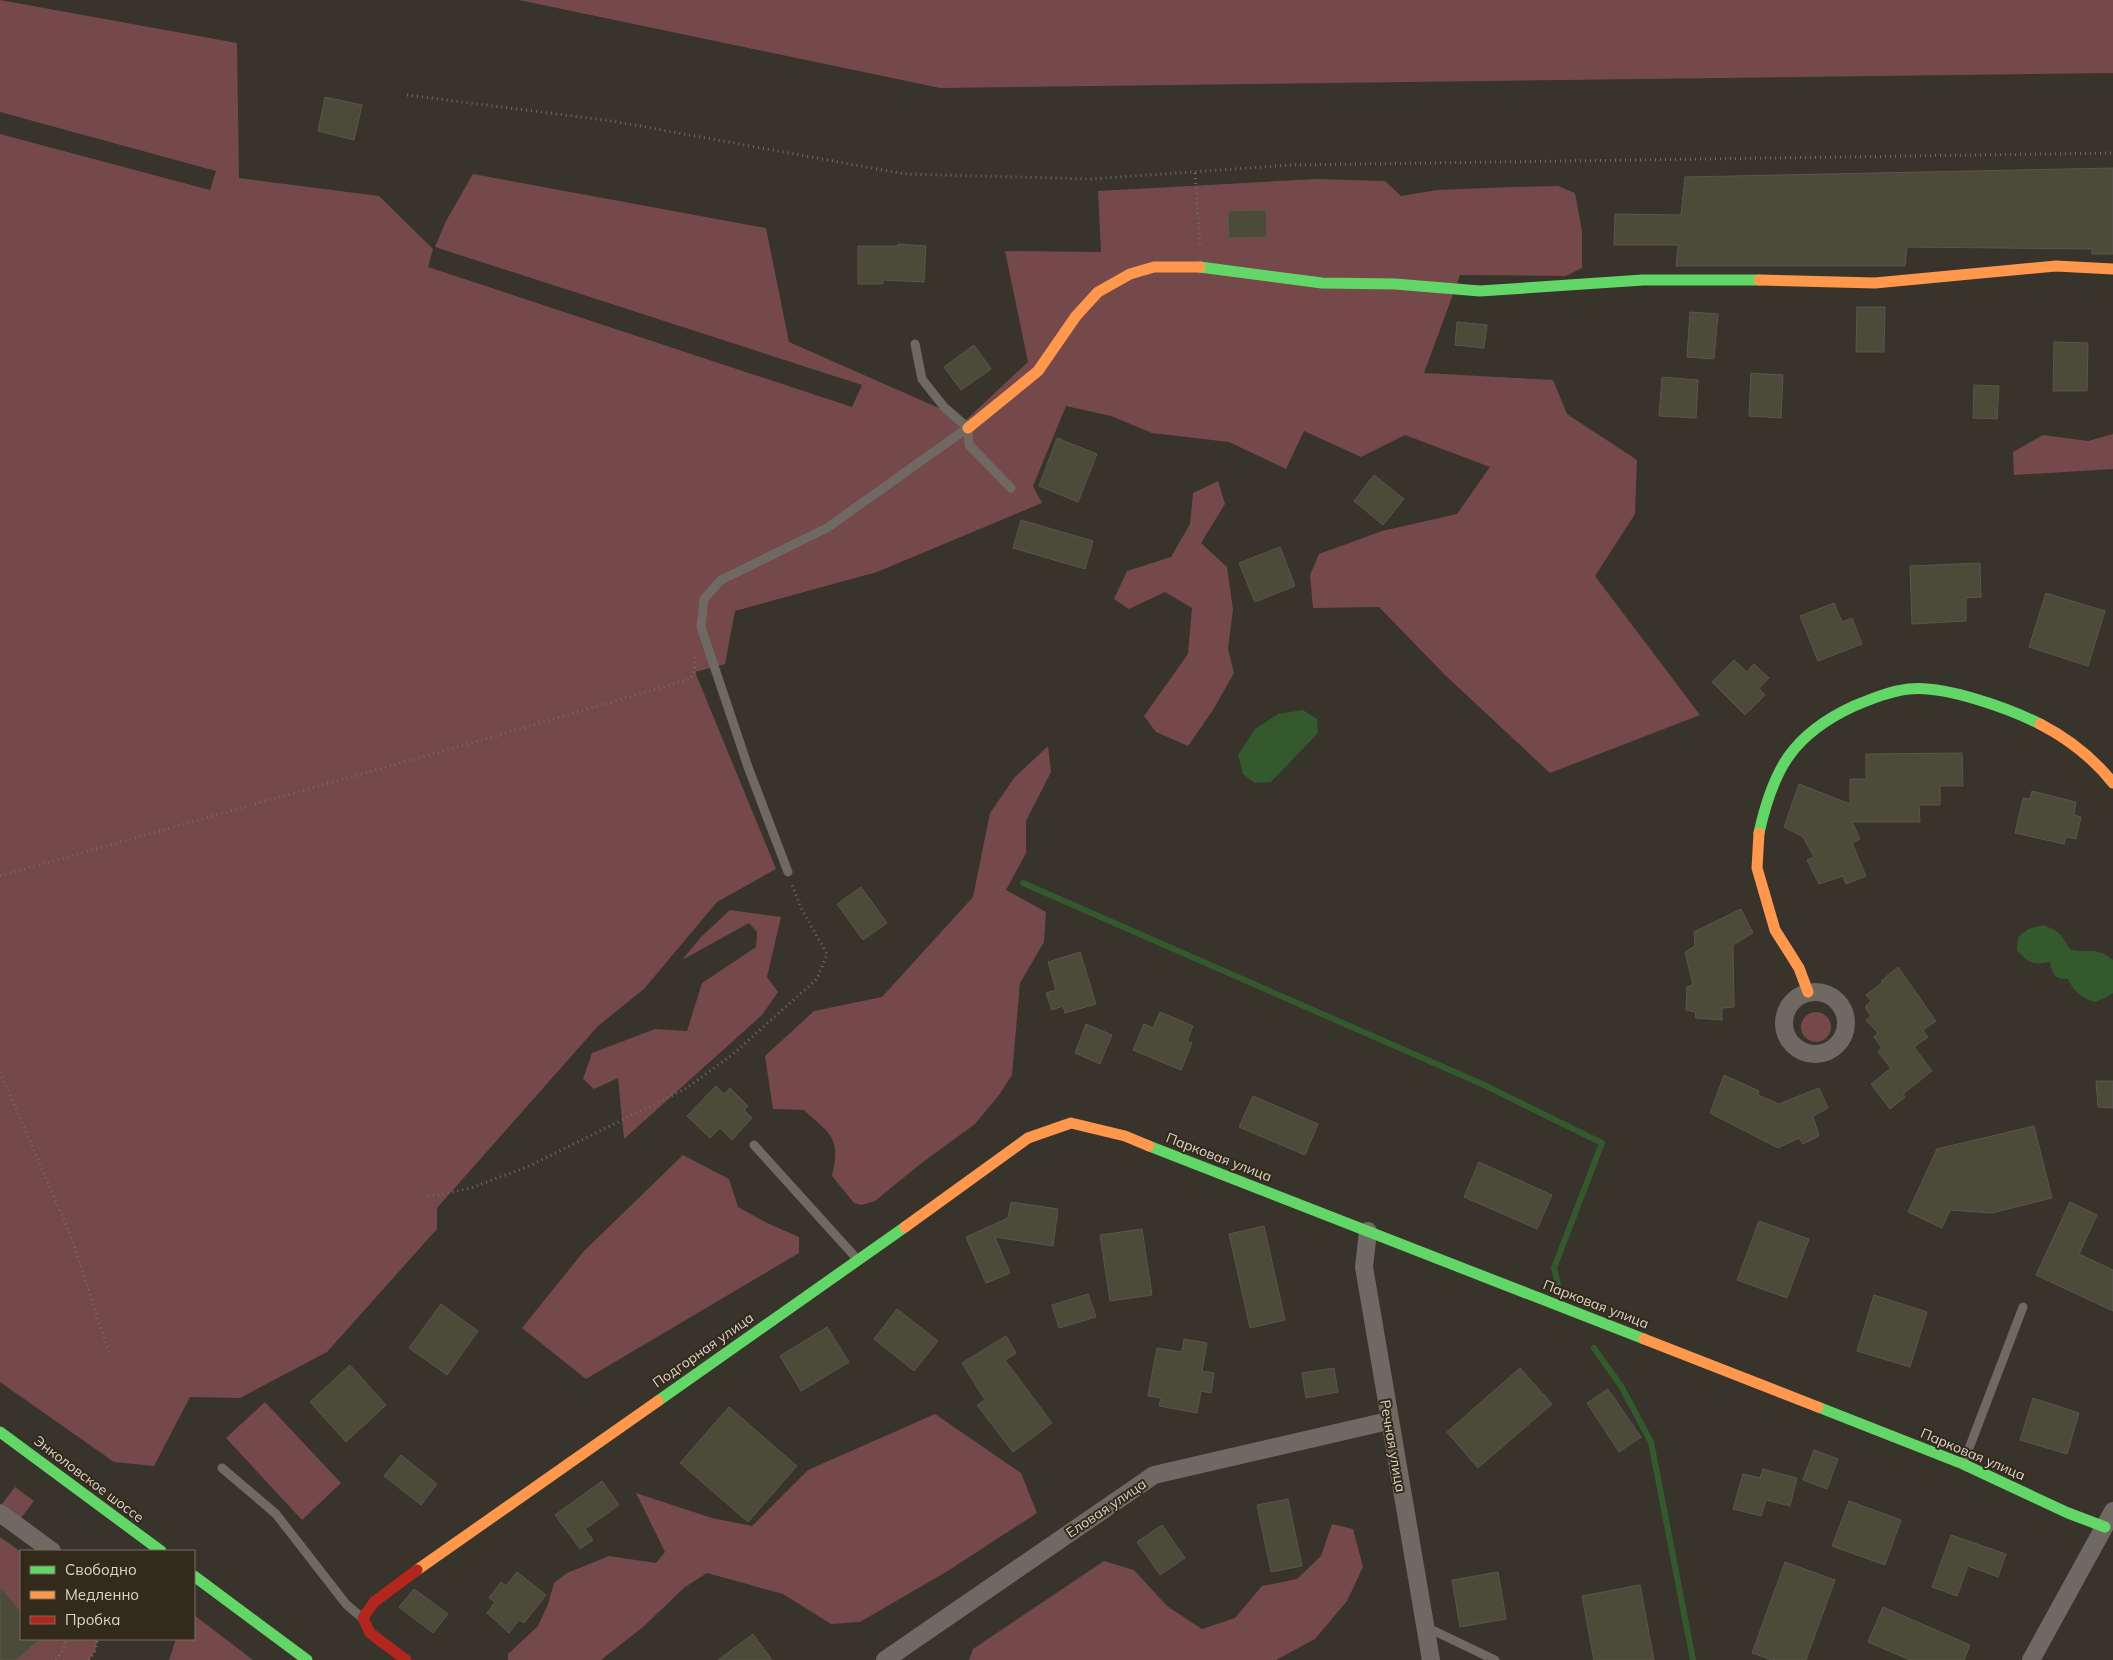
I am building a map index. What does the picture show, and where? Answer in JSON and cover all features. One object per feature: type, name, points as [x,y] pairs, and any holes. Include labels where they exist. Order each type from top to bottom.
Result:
[{"type":"street","points":[[968,428],[1038,371],[1076,316],[1098,292],[1130,274],[1154,267],[1201,266],[1322,282],[1395,284],[1480,291],[1643,280],[1764,280],[1875,283],[2056,266],[2113,268]]},
{"type":"street","points":[[1808,992],[1799,968],[1775,930],[1757,868],[1758,837],[1766,800],[1781,768],[1801,739],[1835,715],[1870,699],[1909,689],[1948,692],[2016,712],[2048,728],[2085,754],[2102,769],[2113,783]]},
{"type":"street","name":"Парковая улица","points":[[1071,1123],[1125,1136],[1963,1464],[2068,1513],[2105,1527]]},
{"type":"street","name":"Подгорная улица","points":[[363,1618],[374,1602],[402,1580],[858,1261],[1028,1138],[1071,1123]]},
{"type":"street","name":"Речная улица","points":[[1368,1231],[1364,1267],[1388,1421],[1431,1660]]},
{"type":"street","name":"Еловая улица","points":[[885,1660],[1154,1475],[1388,1421]]},
{"type":"street","name":"Энколовское шоссе","points":[[0,1432],[160,1550]]},
{"type":"street","points":[[2031,1660],[2113,1511]]},
{"type":"street","points":[[0,1513],[51,1550]]},
{"type":"street","points":[[195,1577],[307,1660]]},
{"type":"street","points":[[363,1618],[370,1633],[406,1660]]},
{"type":"lane","points":[[914,344],[922,379],[944,407],[968,428],[969,445],[1011,488]]},
{"type":"lane","points":[[788,872],[748,767],[701,627],[704,599],[721,580],[827,528],[968,428]]},
{"type":"lane","points":[[754,1144],[858,1261]]},
{"type":"lane","points":[[1963,1464],[2023,1307]]},
{"type":"lane","points":[[222,1468],[276,1514],[346,1604],[363,1618]]},
{"type":"lane","points":[[1425,1627],[1495,1660]]},
{"type":"path","points":[[407,95],[612,121],[905,174],[1090,179],[1292,165],[2113,154]]},
{"type":"path","points":[[1195,173],[1201,266]]},
{"type":"path","points":[[0,876],[475,742],[690,678]]},
{"type":"path","points":[[428,1197],[471,1188],[527,1168],[685,1089],[732,1055],[818,978],[827,954],[802,910],[788,872]]},
{"type":"path","points":[[0,1072],[71,1236],[109,1353]]},
{"type":"path","points":[[56,1660],[63,1650],[66,1640]]},
{"type":"path","points":[[89,1660],[95,1651],[98,1640]]},
{"type":"shaded area","points":[[0,0],[237,43],[239,178],[379,196],[433,249],[428,267],[852,407],[862,385],[435,247],[446,221],[473,174],[766,228],[789,342],[966,420],[1028,362],[1005,251],[1101,252],[1098,191],[1315,179],[1385,181],[1401,196],[1437,190],[1558,186],[1575,193],[1582,231],[1582,268],[1566,276],[1460,275],[1424,373],[1553,380],[1567,414],[1637,460],[1635,514],[1595,576],[1700,715],[1550,773],[1446,676],[1379,607],[1313,608],[1310,575],[1319,554],[1382,531],[1457,514],[1490,467],[1405,435],[1361,457],[1304,431],[1286,469],[1229,442],[1152,433],[1111,416],[1066,406],[1033,486],[1042,503],[877,572],[735,611],[725,664],[695,672],[776,869],[717,902],[644,989],[598,1026],[437,1208],[437,1229],[327,1352],[240,1398],[190,1397],[154,1466],[114,1462],[0,1382],[0,134],[210,190],[216,171],[0,112]]},
{"type":"shaded area","points":[[519,0],[2113,0],[2113,73],[940,88]]},
{"type":"shaded area","points":[[2113,434],[2113,469],[2014,475],[2013,452],[2043,435],[2088,441]]},
{"type":"shaded area","points":[[1218,481],[1225,504],[1201,543],[1227,567],[1233,610],[1228,649],[1234,673],[1213,710],[1188,746],[1156,732],[1144,716],[1188,654],[1192,608],[1165,592],[1129,609],[1114,599],[1127,571],[1171,557],[1190,524],[1193,493]]},
{"type":"shaded area","points":[[1303,710],[1317,719],[1318,733],[1271,782],[1255,783],[1243,774],[1238,755],[1255,729],[1278,714]]},
{"type":"shaded area","points":[[1048,746],[1051,772],[1026,821],[1026,853],[1006,890],[1046,912],[1044,942],[1020,983],[1012,1075],[999,1095],[975,1124],[919,1165],[875,1201],[862,1205],[854,1203],[832,1176],[835,1153],[834,1145],[821,1125],[804,1110],[773,1109],[765,1056],[814,1011],[882,997],[973,897],[990,813],[1014,778]]},
{"type":"shaded area","points":[[730,910],[781,917],[767,977],[778,992],[762,1015],[624,1139],[618,1078],[594,1089],[583,1079],[592,1053],[655,1029],[687,1031],[702,983],[756,947],[757,932],[749,923],[682,960],[701,937]]},
{"type":"shaded area","points":[[2043,925],[2060,934],[2070,949],[2101,953],[2113,960],[2113,993],[2094,1002],[2078,994],[2068,979],[2057,977],[2052,970],[2050,962],[2035,963],[2028,961],[2017,950],[2018,937],[2028,929]]},
{"type":"shaded area","points":[[1816,1012],[1827,1016],[1831,1027],[1827,1038],[1816,1042],[1805,1038],[1801,1027],[1805,1016]]},
{"type":"shaded area","points":[[683,1155],[729,1179],[738,1207],[767,1223],[799,1237],[799,1253],[586,1379],[522,1328],[584,1251]]},
{"type":"shaded area","points":[[265,1402],[341,1483],[302,1520],[226,1438]]},
{"type":"shaded area","points":[[935,1414],[1021,1473],[1037,1513],[946,1572],[860,1622],[831,1624],[783,1594],[707,1573],[685,1587],[643,1627],[601,1660],[508,1660],[508,1654],[538,1626],[548,1604],[554,1583],[567,1573],[609,1556],[656,1563],[665,1552],[636,1493],[712,1518],[752,1526],[808,1470]]},
{"type":"shaded area","points":[[15,1487],[34,1501],[21,1518],[2,1504]]},
{"type":"shaded area","points":[[1332,1524],[1353,1529],[1363,1567],[1347,1601],[1315,1639],[1276,1660],[969,1660],[973,1649],[1104,1561],[1134,1570],[1167,1606],[1202,1629],[1235,1618],[1262,1586],[1297,1579],[1321,1556]]},
{"type":"shaded area","points":[[0,1537],[20,1551],[20,1611],[0,1587]]},
{"type":"shaded area","points":[[195,1616],[253,1660],[169,1660],[176,1640],[195,1640]]},
{"type":"shaded area","points":[[39,1640],[98,1640],[95,1651],[89,1660],[16,1660]]},
{"type":"building","points":[[325,97],[362,105],[354,140],[318,131]]},
{"type":"building","points":[[2113,168],[2113,254],[2092,254],[2092,249],[1907,247],[1905,266],[1676,266],[1678,245],[1614,245],[1615,214],[1681,215],[1685,177]]},
{"type":"building","points":[[1266,210],[1267,237],[1229,238],[1228,211]]},
{"type":"building","points":[[898,244],[926,246],[924,282],[883,280],[883,284],[858,284],[858,246],[898,246]]},
{"type":"building","points":[[1857,307],[1885,307],[1884,352],[1856,352]]},
{"type":"building","points":[[1690,312],[1718,314],[1714,359],[1687,357]]},
{"type":"building","points":[[1457,322],[1487,325],[1484,348],[1455,345]]},
{"type":"building","points":[[2054,342],[2088,343],[2087,391],[2053,391]]},
{"type":"building","points":[[974,345],[991,369],[961,390],[944,367]]},
{"type":"building","points":[[1751,373],[1783,375],[1781,418],[1749,416]]},
{"type":"building","points":[[1662,377],[1698,380],[1696,418],[1659,416]]},
{"type":"building","points":[[1974,385],[1999,386],[1997,419],[1973,418]]},
{"type":"building","points":[[1057,438],[1097,454],[1078,502],[1039,486]]},
{"type":"building","points":[[1374,475],[1404,499],[1383,525],[1354,501]]},
{"type":"building","points":[[1021,520],[1093,541],[1085,569],[1013,548]]},
{"type":"building","points":[[1280,547],[1295,586],[1255,602],[1239,563]]},
{"type":"building","points":[[1980,563],[1981,597],[1966,598],[1966,621],[1912,624],[1910,566]]},
{"type":"building","points":[[2046,593],[2105,611],[2088,666],[2029,647]]},
{"type":"building","points":[[1834,603],[1842,622],[1852,618],[1862,644],[1818,661],[1800,616]]},
{"type":"building","points":[[1734,660],[1747,672],[1754,664],[1769,678],[1759,688],[1765,695],[1745,715],[1712,682]]},
{"type":"building","points":[[1962,753],[1963,786],[1940,786],[1940,805],[1919,805],[1920,822],[1852,822],[1860,839],[1852,843],[1866,876],[1846,884],[1843,876],[1819,884],[1807,860],[1814,857],[1803,837],[1784,827],[1799,784],[1850,804],[1850,779],[1866,779],[1866,754]]},
{"type":"building","points":[[2032,791],[2076,802],[2074,815],[2081,817],[2076,839],[2066,837],[2064,844],[2015,833],[2023,798],[2030,799]]},
{"type":"building","points":[[861,887],[887,923],[863,940],[837,904]]},
{"type":"building","points":[[1741,909],[1753,933],[1733,945],[1734,1007],[1722,1008],[1722,1020],[1696,1018],[1695,1012],[1686,1010],[1687,987],[1693,985],[1685,952],[1695,946],[1694,932]]},
{"type":"building","points":[[1080,952],[1096,1004],[1065,1013],[1063,1006],[1052,1010],[1046,993],[1056,990],[1048,962]]},
{"type":"building","points":[[1898,967],[1936,1021],[1923,1030],[1928,1037],[1914,1047],[1932,1071],[1903,1094],[1905,1097],[1890,1109],[1871,1084],[1891,1068],[1878,1052],[1882,1048],[1874,1037],[1878,1033],[1866,1020],[1871,1016],[1865,1007],[1871,1001],[1866,995]]},
{"type":"building","points":[[1160,1012],[1193,1026],[1187,1041],[1192,1043],[1181,1070],[1133,1050],[1144,1024],[1153,1028]]},
{"type":"building","points":[[1086,1024],[1112,1035],[1100,1064],[1075,1053]]},
{"type":"building","points":[[1724,1075],[1759,1091],[1758,1095],[1779,1104],[1819,1088],[1828,1108],[1813,1116],[1819,1136],[1803,1144],[1799,1138],[1778,1148],[1710,1113]]},
{"type":"building","points":[[2096,1081],[2113,1081],[2113,1108],[2098,1107]]},
{"type":"building","points":[[716,1086],[724,1094],[730,1088],[748,1106],[744,1110],[752,1118],[732,1140],[720,1128],[710,1138],[687,1116]]},
{"type":"building","points":[[1253,1096],[1318,1124],[1305,1155],[1239,1127]]},
{"type":"building","points":[[2034,1126],[2052,1198],[1992,1213],[1950,1210],[1942,1228],[1908,1212],[1937,1149]]},
{"type":"building","points":[[1479,1162],[1552,1195],[1537,1229],[1464,1197]]},
{"type":"building","points":[[1011,1202],[1058,1209],[1053,1246],[995,1237],[1010,1273],[986,1283],[966,1237],[1008,1218]]},
{"type":"building","points":[[2070,1202],[2097,1215],[2079,1254],[2113,1270],[2113,1311],[2036,1275]]},
{"type":"building","points":[[1759,1221],[1809,1239],[1787,1298],[1737,1280]]},
{"type":"building","points":[[1264,1226],[1285,1320],[1250,1328],[1229,1234]]},
{"type":"building","points":[[1142,1229],[1152,1295],[1110,1301],[1100,1235]]},
{"type":"building","points":[[1088,1294],[1096,1317],[1059,1328],[1052,1305]]},
{"type":"building","points":[[1874,1295],[1927,1312],[1910,1367],[1857,1351]]},
{"type":"building","points":[[441,1304],[478,1331],[447,1375],[409,1348]]},
{"type":"building","points":[[897,1309],[938,1341],[914,1371],[874,1339]]},
{"type":"building","points":[[827,1327],[849,1362],[801,1391],[780,1356]]},
{"type":"building","points":[[1006,1336],[1016,1353],[1005,1360],[1052,1423],[1013,1452],[977,1405],[985,1400],[962,1363]]},
{"type":"building","points":[[1184,1339],[1207,1343],[1202,1371],[1214,1373],[1211,1393],[1201,1391],[1197,1413],[1159,1406],[1161,1398],[1148,1396],[1157,1348],[1182,1352]]},
{"type":"building","points":[[350,1365],[386,1405],[346,1442],[310,1402]]},
{"type":"building","points":[[1334,1368],[1338,1392],[1306,1398],[1302,1373]]},
{"type":"building","points":[[1520,1368],[1552,1404],[1478,1468],[1447,1432]]},
{"type":"building","points":[[1608,1389],[1641,1437],[1619,1452],[1587,1403]]},
{"type":"building","points":[[2033,1398],[2079,1413],[2067,1454],[2020,1440]]},
{"type":"building","points":[[729,1407],[797,1466],[748,1522],[680,1463]]},
{"type":"building","points":[[1814,1450],[1838,1459],[1827,1489],[1803,1480]]},
{"type":"building","points":[[401,1455],[437,1484],[421,1505],[384,1476]]},
{"type":"building","points":[[1763,1469],[1797,1478],[1790,1506],[1766,1500],[1761,1516],[1733,1509],[1743,1474],[1760,1478]]},
{"type":"building","points":[[602,1481],[619,1505],[585,1529],[593,1540],[580,1549],[555,1515]]},
{"type":"building","points":[[1288,1499],[1302,1566],[1271,1572],[1257,1505]]},
{"type":"building","points":[[1849,1501],[1901,1520],[1885,1565],[1832,1546]]},
{"type":"building","points":[[1162,1525],[1185,1558],[1160,1575],[1137,1542]]},
{"type":"building","points":[[1951,1535],[2006,1554],[1998,1577],[1968,1566],[1957,1596],[1932,1587]]},
{"type":"building","points":[[1785,1562],[1835,1580],[1806,1660],[1772,1660],[1752,1653]]},
{"type":"building","points":[[517,1572],[546,1595],[524,1623],[519,1620],[509,1633],[487,1613],[495,1602],[489,1598],[501,1582],[506,1586]]},
{"type":"building","points":[[1498,1572],[1506,1619],[1460,1627],[1452,1580]]},
{"type":"building","points":[[1640,1585],[1654,1660],[1594,1660],[1582,1596]]},
{"type":"building","points":[[0,1587],[20,1611],[20,1640],[39,1640],[16,1660],[0,1660]]},
{"type":"building","points":[[414,1589],[448,1614],[433,1633],[399,1607]]},
{"type":"building","points":[[1883,1607],[1970,1645],[1964,1660],[1910,1660],[1868,1642]]},
{"type":"building","points":[[753,1634],[772,1660],[718,1660]]},
{"type":"waterway","points":[[1023,883],[1482,1084],[1602,1143],[1554,1268],[1558,1284]]},
{"type":"waterway","points":[[1594,1348],[1621,1386],[1651,1442],[1693,1660]]},
{"type":"traffic: fast","points":[[1200,267],[1322,283],[1395,284],[1480,291],[1643,280],[1759,280]]},
{"type":"traffic: fast","points":[[1759,833],[1771,790],[1789,756],[1815,729],[1854,706],[1888,693],[1909,689],[1923,689],[1976,699],[2011,711],[2040,724]]},
{"type":"traffic: fast","points":[[1149,1146],[1644,1339]]},
{"type":"traffic: fast","points":[[658,1401],[905,1227]]},
{"type":"traffic: fast","points":[[1818,1407],[1963,1464],[2068,1513],[2105,1527]]},
{"type":"traffic: fast","points":[[0,1432],[160,1550]]},
{"type":"traffic: fast","points":[[195,1577],[307,1660]]},
{"type":"traffic: slow","points":[[1759,280],[1875,283],[2056,266],[2113,269]]},
{"type":"traffic: slow","points":[[968,428],[1038,371],[1076,316],[1098,292],[1130,274],[1154,267],[1200,267]]},
{"type":"traffic: slow","points":[[2040,724],[2080,750],[2113,783]]},
{"type":"traffic: slow","points":[[1759,833],[1757,868],[1775,930],[1799,968],[1808,992]]},
{"type":"traffic: slow","points":[[905,1227],[1028,1138],[1071,1123],[1125,1136],[1149,1146]]},
{"type":"traffic: slow","points":[[1644,1339],[1818,1407]]},
{"type":"traffic: slow","points":[[417,1570],[658,1401]]},
{"type":"traffic: jam","points":[[406,1660],[370,1633],[363,1618],[374,1602],[417,1570]]}]
